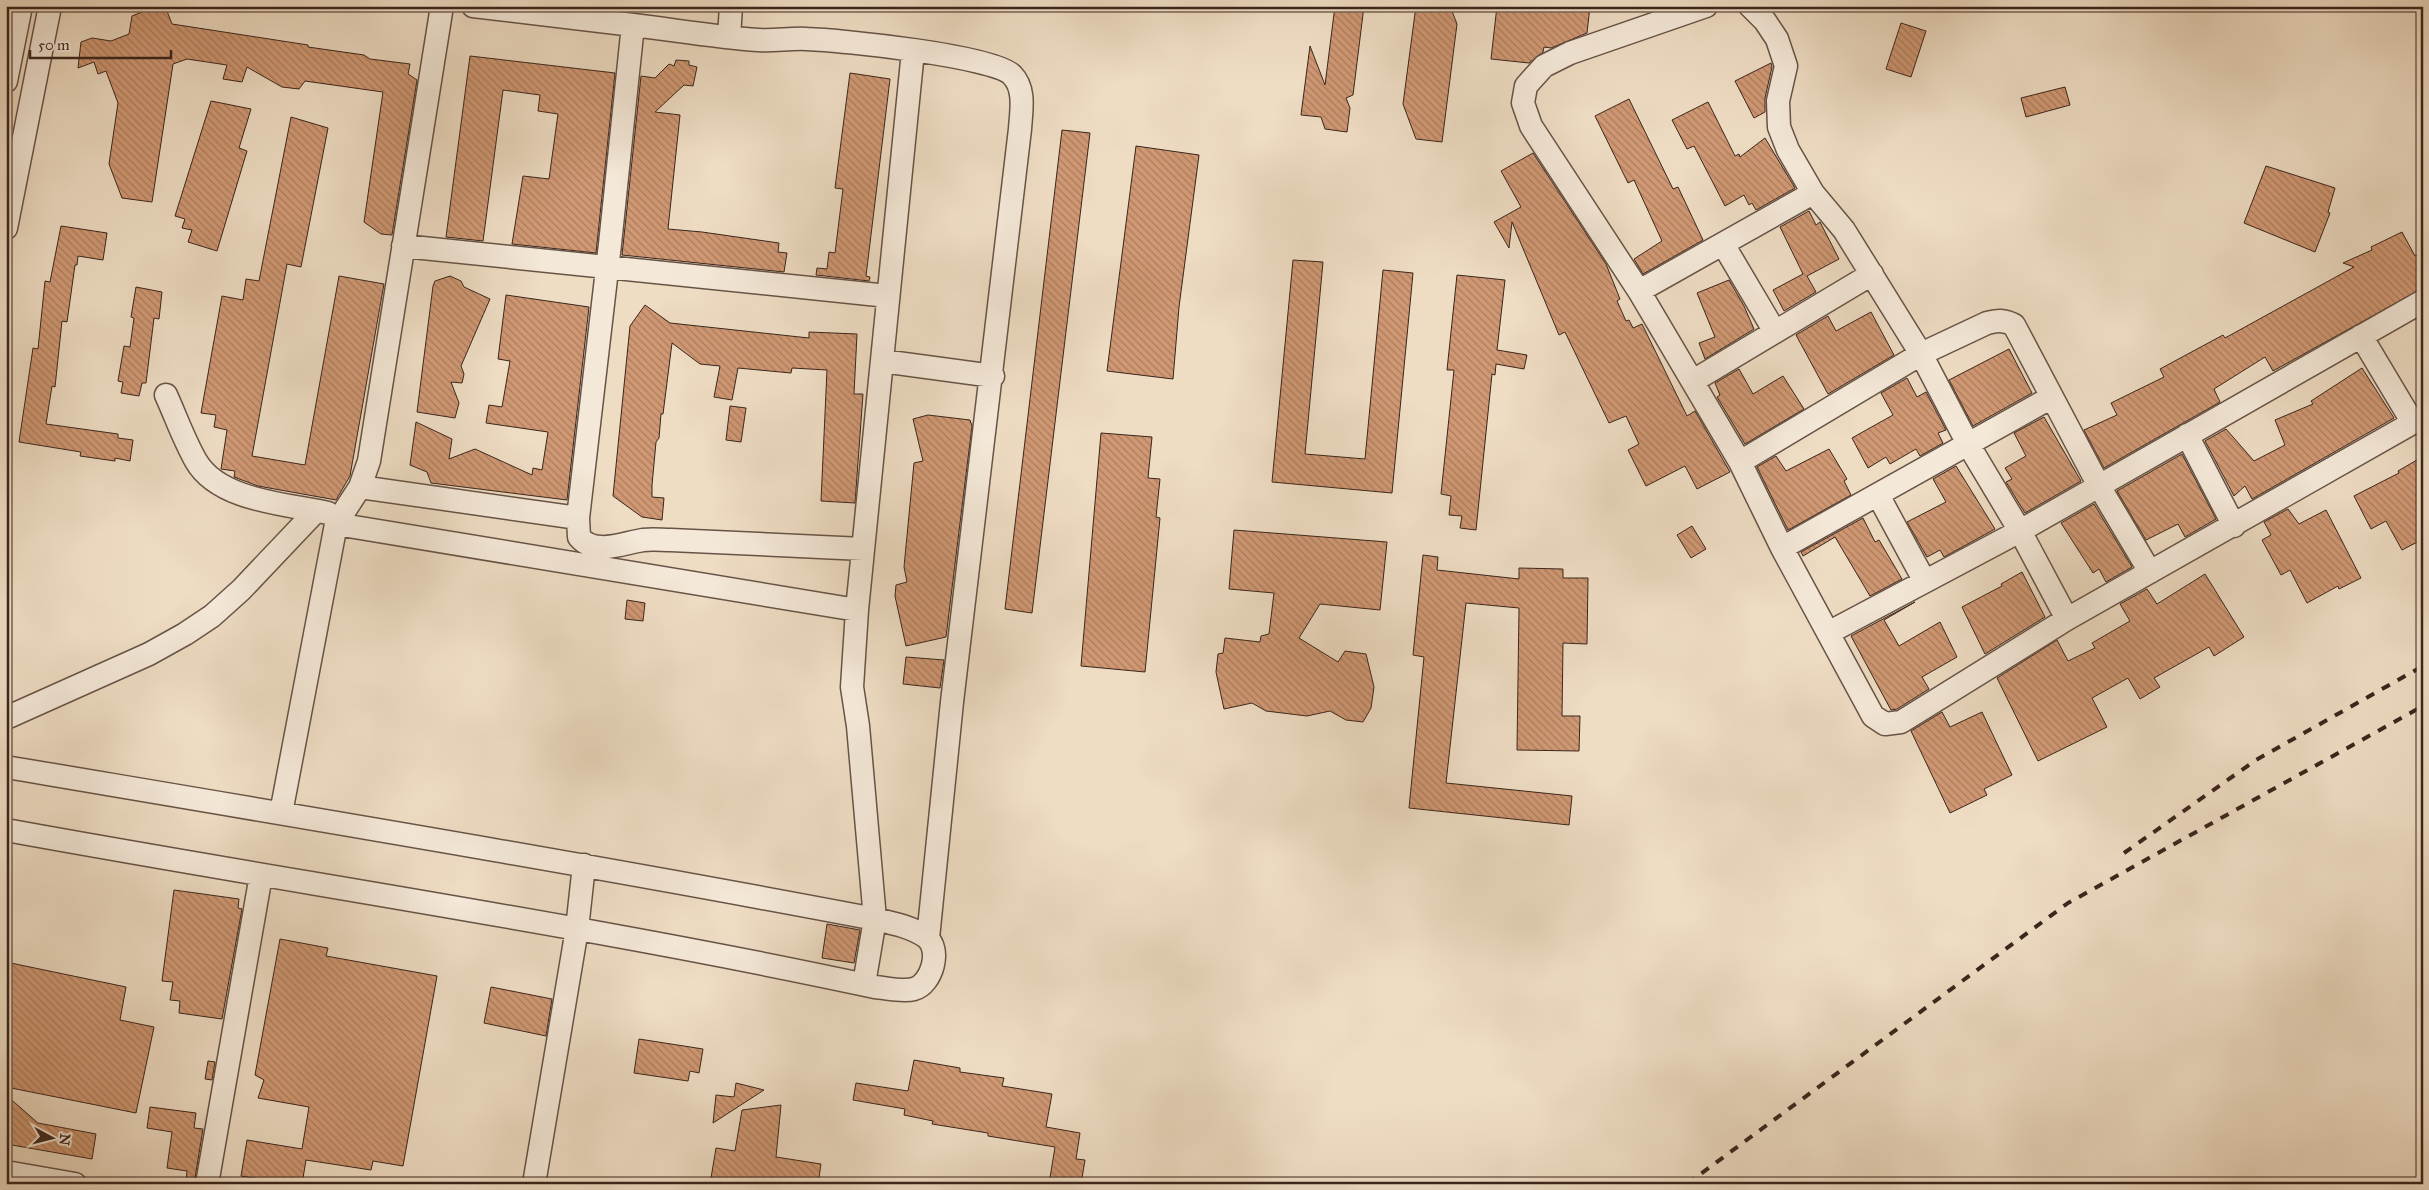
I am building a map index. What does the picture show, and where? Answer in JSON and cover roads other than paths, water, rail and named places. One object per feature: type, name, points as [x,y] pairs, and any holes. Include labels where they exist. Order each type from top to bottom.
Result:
[{"type":"street","points":[[6,81],[21,6]]},
{"type":"street","points":[[6,228],[50,6]]},
{"type":"street","points":[[281,813],[338,520],[360,487],[369,462],[442,6]]},
{"type":"street","points":[[6,830],[577,929],[864,984],[895,989],[914,989],[924,984],[934,962],[934,949],[928,938],[952,702],[1020,129],[1022,98],[1018,83],[1012,74],[996,65],[913,50],[830,40],[773,40],[729,37],[473,6]]},
{"type":"street","points":[[729,37],[731,6]]},
{"type":"street","points":[[1706,6],[1570,53],[1544,66],[1526,86],[1523,103],[1531,126],[1639,291],[1693,381],[1740,462],[1782,548],[1873,716],[1884,724],[1901,722],[2067,619],[2418,420],[2361,336]]},
{"type":"street","points":[[1750,6],[1765,21],[1777,39],[1786,66],[1778,101],[1779,127],[1788,150],[1813,193],[1844,230],[1921,354],[1968,444],[2020,531],[2067,619]]},
{"type":"street","points":[[633,26],[608,266],[578,518],[579,537],[586,543],[601,547],[649,540],[672,540],[863,549]]},
{"type":"street","points":[[864,984],[875,918],[858,726],[852,686],[857,610],[913,50]]},
{"type":"street","points":[[1639,291],[1813,193]]},
{"type":"street","points":[[1723,244],[1775,332]]},
{"type":"street","points":[[403,246],[888,296]]},
{"type":"street","points":[[1693,381],[1872,274]]},
{"type":"street","points":[[1828,633],[1924,580],[2020,531],[2423,301]]},
{"type":"street","points":[[1740,462],[1921,354],[1987,323],[1997,320],[2007,321],[2014,326],[2099,486],[2150,572]]},
{"type":"street","points":[[882,361],[992,376]]},
{"type":"street","points":[[166,395],[196,462],[217,484],[234,493],[316,511],[338,520],[857,610]]},
{"type":"street","points":[[1782,548],[2052,397]]},
{"type":"street","points":[[2187,435],[2234,526]]},
{"type":"street","points":[[360,487],[578,518]]},
{"type":"street","points":[[1878,494],[1924,580]]},
{"type":"street","points":[[6,718],[149,654],[212,616],[241,590],[316,511]]},
{"type":"street","points":[[6,767],[584,865],[875,918],[902,926],[928,938]]},
{"type":"street","points":[[534,1184],[577,929],[584,865]]},
{"type":"street","points":[[207,1184],[261,875]]},
{"type":"street","points":[[6,1172],[75,1184]]},
{"type":"railway","points":[[2124,853],[2256,760],[2423,666]]},
{"type":"railway","points":[[1687,1184],[2068,903],[2423,706]]}]
